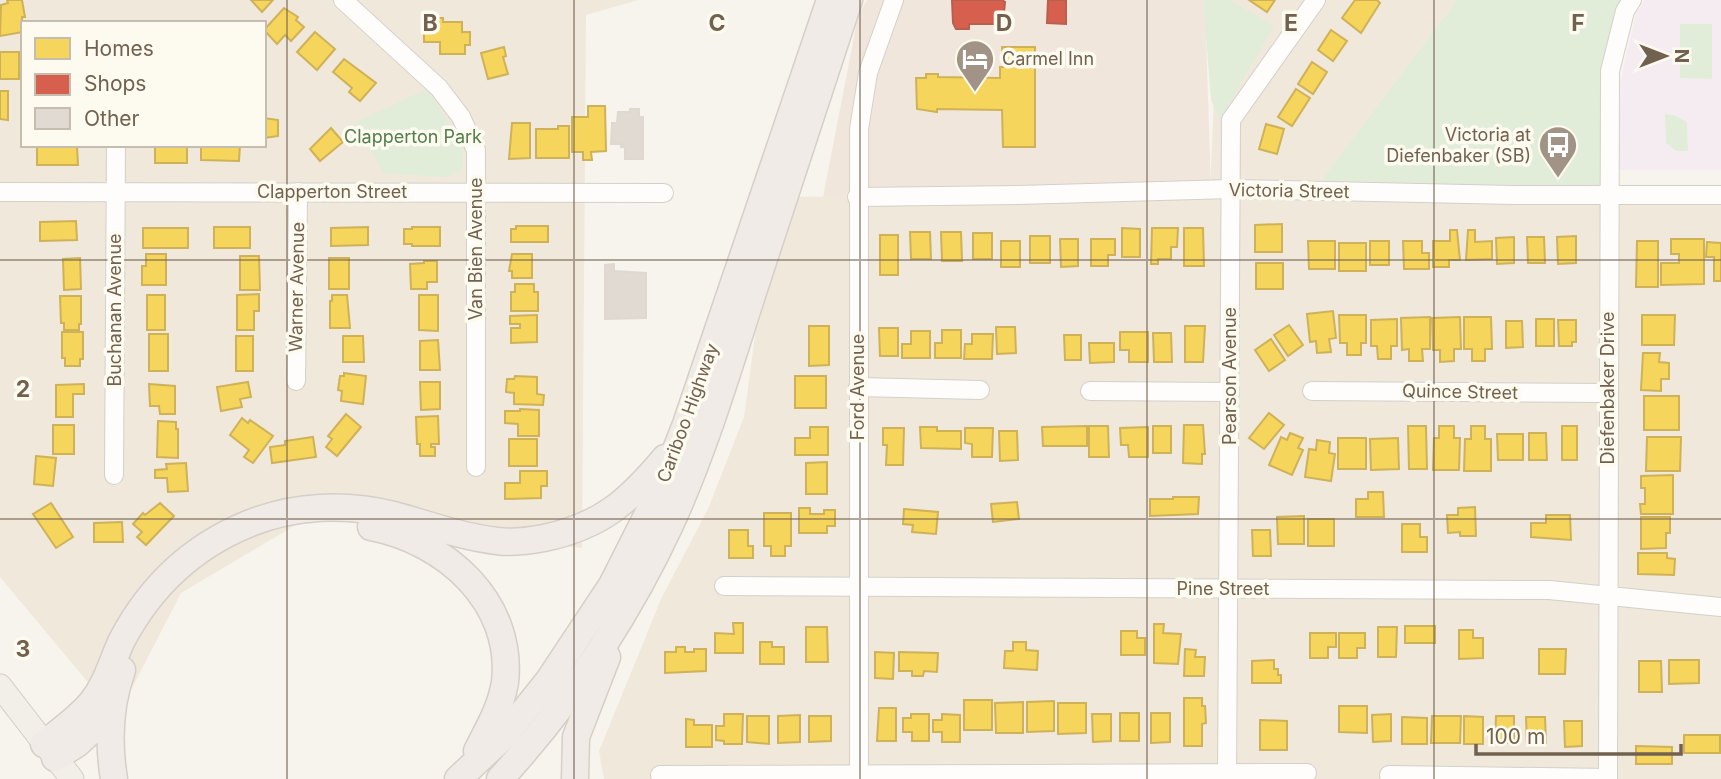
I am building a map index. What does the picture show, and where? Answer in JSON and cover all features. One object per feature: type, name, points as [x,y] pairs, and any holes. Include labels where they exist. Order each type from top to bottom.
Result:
[{"type":"highway","name":"Cariboo Highway","points":[[463,774],[505,735],[549,680],[612,585],[661,488],[686,424],[830,0]]},
{"type":"highway","name":"Cariboo Highway","points":[[500,779],[533,743],[589,665],[634,594],[670,524],[701,448],[849,0]]},
{"type":"highway","points":[[50,751],[93,701],[107,678],[121,643],[140,608],[189,556],[221,536],[250,523],[286,512],[318,508],[356,508],[391,514],[496,541],[526,542],[557,535],[590,524],[614,510],[639,489],[665,458],[686,424]]},
{"type":"highway","points":[[114,779],[110,755],[110,713],[133,642],[149,612],[169,589],[219,551],[289,526],[316,522],[343,522],[381,529],[425,546],[449,561],[474,583],[492,609],[505,649],[504,684],[494,719],[463,774]]},
{"type":"highway","points":[[575,779],[576,737],[634,594]]},
{"type":"highway","points":[[50,751],[78,743],[110,713]]},
{"type":"main road","points":[[0,686],[72,779]]},
{"type":"street","name":"Van Bien Avenue","points":[[343,0],[439,88],[461,117],[476,150],[476,467]]},
{"type":"street","name":"Ford Avenue","points":[[859,777],[859,129],[868,73],[894,0]]},
{"type":"street","name":"Pearson Avenue","points":[[1227,776],[1231,120],[1316,0]]},
{"type":"street","name":"Diefenbaker Drive","points":[[1608,779],[1609,71],[1625,11],[1632,0]]},
{"type":"street","name":"Buchanan Avenue","points":[[114,475],[116,147]]},
{"type":"street","name":"Victoria Street","points":[[858,197],[1231,189],[1721,195]]},
{"type":"street","name":"Clapperton Street","points":[[0,192],[664,193]]},
{"type":"street","name":"Warner Avenue","points":[[296,381],[298,192]]},
{"type":"street","points":[[858,387],[980,390]]},
{"type":"street","points":[[1090,391],[1230,392]]},
{"type":"street","name":"Quince Street","points":[[1312,391],[1608,393]]},
{"type":"street","name":"Pine Street","points":[[724,586],[1549,590],[1721,607]]},
{"type":"street","points":[[660,775],[859,777],[1307,774]]},
{"type":"street","points":[[1389,775],[1608,779]]},
{"type":"shaded area","points":[[0,0],[638,0],[586,15],[582,548],[309,517],[181,593],[117,717],[0,577]]},
{"type":"shaded area","points":[[867,0],[1205,0],[1211,193],[823,197],[858,16]]},
{"type":"shaded area","points":[[1218,0],[1457,0],[1311,194],[1721,194],[1721,779],[604,779],[599,751],[662,597],[708,509],[744,417],[774,197],[1210,193]]},
{"type":"shaded area","points":[[1645,0],[1721,0],[1721,170],[1620,170],[1619,88],[1636,14]]},
{"type":"green space","points":[[1203,0],[1230,0],[1274,26],[1220,120],[1211,100]]},
{"type":"green space","points":[[1457,0],[1639,0],[1632,10],[1609,108],[1610,193],[1310,195]]},
{"type":"green space","points":[[1680,24],[1712,24],[1712,79],[1680,78]]},
{"type":"green space","name":"Clapperton Park","points":[[427,89],[462,143],[463,168],[448,177],[384,173],[354,123]]},
{"type":"green space","points":[[1665,114],[1674,115],[1687,122],[1688,151],[1676,151],[1666,143]]},
{"type":"building: Homes","points":[[7,0],[22,0],[25,17],[22,17],[21,32],[0,36],[1,5],[8,3]]},
{"type":"building: Homes","points":[[251,0],[273,0],[262,12]]},
{"type":"building: Homes","points":[[1249,0],[1275,0],[1267,12]]},
{"type":"building: Homes","points":[[1355,0],[1377,0],[1380,3],[1361,33],[1342,18]]},
{"type":"building: Homes","points":[[284,8],[298,17],[296,20],[304,27],[291,41],[285,35],[277,44],[266,32],[266,28]]},
{"type":"building: Homes","points":[[424,18],[462,22],[462,32],[470,32],[470,45],[465,45],[465,54],[440,54],[440,42],[424,42]]},
{"type":"building: Homes","points":[[1331,30],[1347,41],[1333,61],[1318,50]]},
{"type":"building: Homes","points":[[315,32],[335,49],[317,70],[297,52]]},
{"type":"building: Homes","points":[[504,47],[506,56],[503,57],[508,74],[488,79],[481,53]]},
{"type":"building: Homes","name":"Carmel Inn","points":[[1002,47],[1035,47],[1035,147],[1003,147],[1002,110],[937,109],[937,112],[917,109],[916,78],[926,78],[926,74],[938,74],[938,77],[1000,78],[1000,67],[1003,67]]},
{"type":"building: Homes","points":[[0,52],[19,52],[19,79],[0,79]]},
{"type":"building: Homes","points":[[344,59],[376,83],[360,101],[349,92],[352,88],[333,72]]},
{"type":"building: Homes","points":[[1312,62],[1327,72],[1313,94],[1298,84]]},
{"type":"building: Homes","points":[[1296,89],[1310,98],[1292,126],[1278,117]]},
{"type":"building: Homes","points":[[0,91],[8,91],[8,120],[0,119]]},
{"type":"building: Homes","points":[[588,106],[605,106],[606,151],[591,152],[592,160],[583,160],[583,152],[572,152],[572,117],[588,117]]},
{"type":"building: Homes","points":[[266,118],[278,120],[278,136],[266,138]]},
{"type":"building: Homes","points":[[512,123],[530,123],[530,158],[509,159]]},
{"type":"building: Homes","points":[[1266,124],[1284,129],[1277,154],[1259,149]]},
{"type":"building: Homes","points":[[558,126],[569,126],[569,158],[536,158],[536,129],[558,129]]},
{"type":"building: Homes","points":[[331,128],[343,142],[320,161],[310,149]]},
{"type":"building: Homes","points":[[37,147],[77,147],[78,165],[37,165]]},
{"type":"building: Homes","points":[[155,147],[187,147],[187,163],[155,163]]},
{"type":"building: Homes","points":[[201,147],[240,147],[239,161],[201,160]]},
{"type":"building: Homes","points":[[76,221],[77,240],[40,241],[40,222]]},
{"type":"building: Homes","points":[[1282,224],[1282,252],[1255,252],[1255,225]]},
{"type":"building: Homes","points":[[516,226],[548,226],[548,242],[511,242],[511,229],[516,229]]},
{"type":"building: Homes","points":[[214,227],[250,227],[250,248],[214,248]]},
{"type":"building: Homes","points":[[368,227],[368,245],[331,246],[331,228]]},
{"type":"building: Homes","points":[[440,227],[440,246],[404,244],[404,229]]},
{"type":"building: Homes","points":[[143,228],[188,228],[188,248],[143,248]]},
{"type":"building: Homes","points":[[1122,228],[1140,229],[1140,257],[1122,257]]},
{"type":"building: Homes","points":[[1152,228],[1178,228],[1177,247],[1171,247],[1171,259],[1158,259],[1158,264],[1151,264]]},
{"type":"building: Homes","points":[[1184,228],[1203,228],[1204,266],[1184,266]]},
{"type":"building: Homes","points":[[1450,230],[1457,230],[1460,260],[1449,260],[1449,267],[1433,267],[1433,241],[1450,241]]},
{"type":"building: Homes","points":[[1468,230],[1475,230],[1475,242],[1492,241],[1492,259],[1466,260]]},
{"type":"building: Homes","points":[[910,232],[930,232],[931,259],[911,259]]},
{"type":"building: Homes","points":[[941,232],[961,232],[962,261],[942,261]]},
{"type":"building: Homes","points":[[973,233],[992,233],[992,259],[973,259]]},
{"type":"building: Homes","points":[[880,235],[898,235],[898,275],[880,275]]},
{"type":"building: Homes","points":[[1030,236],[1050,236],[1050,263],[1030,263]]},
{"type":"building: Homes","points":[[1576,236],[1576,263],[1558,264],[1557,237]]},
{"type":"building: Homes","points":[[1514,237],[1514,263],[1497,264],[1496,238]]},
{"type":"building: Homes","points":[[1527,237],[1544,237],[1545,263],[1528,263]]},
{"type":"building: Homes","points":[[1060,239],[1078,239],[1078,266],[1061,267]]},
{"type":"building: Homes","points":[[1091,239],[1115,239],[1115,255],[1108,255],[1108,266],[1091,266]]},
{"type":"building: Homes","points":[[1671,239],[1704,239],[1704,284],[1661,285],[1661,263],[1679,263],[1679,254],[1671,254]]},
{"type":"building: Homes","points":[[1001,241],[1020,241],[1020,267],[1001,267]]},
{"type":"building: Homes","points":[[1308,241],[1335,241],[1335,269],[1309,269]]},
{"type":"building: Homes","points":[[1370,241],[1389,241],[1389,265],[1370,265]]},
{"type":"building: Homes","points":[[1403,241],[1422,241],[1422,253],[1429,253],[1429,269],[1404,269]]},
{"type":"building: Homes","points":[[1637,241],[1658,241],[1658,287],[1636,287]]},
{"type":"building: Homes","points":[[1707,242],[1721,243],[1721,281],[1714,281],[1714,257],[1706,257]]},
{"type":"building: Homes","points":[[1339,243],[1366,243],[1366,271],[1339,271]]},
{"type":"building: Homes","points":[[146,254],[166,254],[166,285],[142,285],[142,266],[146,266]]},
{"type":"building: Homes","points":[[512,254],[532,254],[532,278],[512,278],[512,271],[509,271]]},
{"type":"building: Homes","points":[[240,256],[259,256],[260,290],[240,290]]},
{"type":"building: Homes","points":[[80,258],[81,289],[64,290],[63,259]]},
{"type":"building: Homes","points":[[329,258],[349,258],[349,289],[329,289]]},
{"type":"building: Homes","points":[[437,261],[437,282],[427,282],[427,289],[411,289],[410,264]]},
{"type":"building: Homes","points":[[1256,263],[1283,263],[1283,289],[1256,289]]},
{"type":"building: Homes","points":[[515,284],[534,284],[534,292],[538,292],[538,311],[511,311],[511,292],[515,292]]},
{"type":"building: Homes","points":[[259,294],[259,311],[254,311],[254,330],[237,330],[237,295]]},
{"type":"building: Homes","points":[[147,295],[165,295],[165,330],[147,330]]},
{"type":"building: Homes","points":[[332,295],[347,295],[350,328],[330,328]]},
{"type":"building: Homes","points":[[419,295],[438,295],[438,331],[419,330]]},
{"type":"building: Homes","points":[[60,296],[81,296],[79,330],[64,330],[64,323],[61,323]]},
{"type":"building: Homes","points":[[1333,311],[1336,338],[1329,339],[1331,352],[1317,353],[1316,341],[1310,342],[1307,314]]},
{"type":"building: Homes","points":[[537,315],[537,342],[511,343],[511,328],[520,328],[520,324],[510,324],[510,316]]},
{"type":"building: Homes","points":[[1339,315],[1366,315],[1366,343],[1361,343],[1361,355],[1347,355],[1347,343],[1340,343]]},
{"type":"building: Homes","points":[[1642,315],[1675,315],[1674,345],[1642,345]]},
{"type":"building: Homes","points":[[1430,317],[1430,349],[1422,349],[1423,361],[1409,361],[1409,349],[1402,350],[1401,318]]},
{"type":"building: Homes","points":[[1460,317],[1461,349],[1454,349],[1454,361],[1440,362],[1440,350],[1433,350],[1432,318]]},
{"type":"building: Homes","points":[[1464,317],[1491,317],[1492,349],[1485,349],[1485,361],[1472,361],[1472,349],[1464,349]]},
{"type":"building: Homes","points":[[1397,319],[1397,346],[1391,346],[1391,359],[1378,359],[1377,346],[1371,346],[1371,320]]},
{"type":"building: Homes","points":[[1536,319],[1554,319],[1554,346],[1536,346]]},
{"type":"building: Homes","points":[[1558,320],[1576,320],[1576,342],[1572,342],[1572,346],[1559,346]]},
{"type":"building: Homes","points":[[1506,321],[1522,321],[1523,347],[1506,348]]},
{"type":"building: Homes","points":[[1289,325],[1303,345],[1288,356],[1274,335]]},
{"type":"building: Homes","points":[[809,326],[829,326],[829,365],[809,366]]},
{"type":"building: Homes","points":[[1185,326],[1205,326],[1203,362],[1185,362]]},
{"type":"building: Homes","points":[[996,327],[1015,327],[1016,353],[997,354]]},
{"type":"building: Homes","points":[[879,328],[898,328],[898,356],[880,356]]},
{"type":"building: Homes","points":[[942,330],[961,330],[961,358],[935,358],[935,343],[942,343]]},
{"type":"building: Homes","points":[[911,331],[930,331],[930,358],[902,358],[902,344],[911,344]]},
{"type":"building: Homes","points":[[62,332],[83,332],[83,359],[80,359],[80,366],[65,366],[65,358],[62,358]]},
{"type":"building: Homes","points":[[1120,332],[1148,332],[1148,362],[1129,362],[1129,350],[1120,350]]},
{"type":"building: Homes","points":[[1153,333],[1171,333],[1172,362],[1154,362]]},
{"type":"building: Homes","points":[[149,334],[168,334],[168,371],[149,371]]},
{"type":"building: Homes","points":[[972,334],[993,334],[992,359],[964,359],[965,344],[972,344]]},
{"type":"building: Homes","points":[[1064,335],[1081,335],[1081,360],[1065,360]]},
{"type":"building: Homes","points":[[236,336],[253,336],[253,371],[236,371]]},
{"type":"building: Homes","points":[[343,336],[363,336],[364,362],[343,362]]},
{"type":"building: Homes","points":[[1271,339],[1285,360],[1269,371],[1255,350]]},
{"type":"building: Homes","points":[[438,340],[440,370],[420,370],[420,341]]},
{"type":"building: Homes","points":[[1089,343],[1114,343],[1114,362],[1090,363]]},
{"type":"building: Homes","points":[[1643,353],[1660,353],[1659,362],[1669,363],[1669,379],[1661,379],[1661,391],[1641,390]]},
{"type":"building: Homes","points":[[344,373],[366,376],[363,404],[341,401],[342,391],[338,390],[340,376],[344,376]]},
{"type":"building: Homes","points":[[515,376],[537,377],[537,394],[544,395],[543,405],[514,404],[514,393],[506,392],[507,379],[514,379]]},
{"type":"building: Homes","points":[[795,376],[826,376],[826,408],[795,408]]},
{"type":"building: Homes","points":[[248,382],[251,397],[240,399],[242,407],[221,411],[217,387]]},
{"type":"building: Homes","points":[[420,382],[440,382],[440,409],[421,410]]},
{"type":"building: Homes","points":[[84,384],[84,394],[73,394],[73,417],[56,417],[56,385]]},
{"type":"building: Homes","points":[[149,384],[175,386],[175,414],[160,414],[159,406],[150,406]]},
{"type":"building: Homes","points":[[1644,396],[1679,396],[1679,430],[1644,430]]},
{"type":"building: Homes","points":[[539,410],[539,436],[518,436],[518,424],[505,423],[505,411]]},
{"type":"building: Homes","points":[[1269,413],[1284,425],[1264,449],[1249,438]]},
{"type":"building: Homes","points":[[346,414],[361,427],[337,456],[326,447],[332,439],[328,436]]},
{"type":"building: Homes","points":[[438,416],[439,444],[431,444],[431,447],[435,447],[435,456],[420,456],[416,417]]},
{"type":"building: Homes","points":[[242,418],[248,423],[250,420],[273,436],[253,463],[244,457],[249,450],[230,435]]},
{"type":"building: Homes","points":[[158,421],[176,422],[178,458],[157,457]]},
{"type":"building: Homes","points":[[53,425],[74,425],[74,454],[53,454]]},
{"type":"building: Homes","points":[[1184,425],[1203,425],[1205,454],[1202,454],[1202,464],[1183,463]]},
{"type":"building: Homes","points":[[1087,426],[1087,446],[1043,446],[1042,427]]},
{"type":"building: Homes","points":[[1089,426],[1108,426],[1109,457],[1089,457]]},
{"type":"building: Homes","points":[[1153,426],[1171,426],[1171,453],[1153,453]]},
{"type":"building: Homes","points":[[1408,426],[1426,426],[1427,469],[1409,469]]},
{"type":"building: Homes","points":[[1439,426],[1454,426],[1454,438],[1460,438],[1459,470],[1433,470],[1434,438],[1439,438]]},
{"type":"building: Homes","points":[[1471,426],[1485,426],[1485,439],[1491,439],[1491,471],[1464,471],[1465,439],[1471,439]]},
{"type":"building: Homes","points":[[1562,426],[1577,426],[1577,460],[1562,460]]},
{"type":"building: Homes","points":[[810,427],[828,427],[828,455],[795,455],[795,438],[810,438]]},
{"type":"building: Homes","points":[[920,427],[937,427],[937,431],[961,431],[961,449],[921,448]]},
{"type":"building: Homes","points":[[1148,427],[1148,457],[1129,457],[1128,445],[1121,445],[1120,428]]},
{"type":"building: Homes","points":[[883,428],[904,428],[903,465],[886,465],[887,445],[883,445]]},
{"type":"building: Homes","points":[[965,428],[993,428],[992,457],[972,457],[972,444],[965,443]]},
{"type":"building: Homes","points":[[999,431],[1017,431],[1018,460],[1000,461]]},
{"type":"building: Homes","points":[[1290,433],[1303,438],[1298,448],[1303,450],[1292,475],[1269,465],[1281,437],[1287,440]]},
{"type":"building: Homes","points":[[1529,433],[1546,433],[1547,460],[1529,460]]},
{"type":"building: Homes","points":[[1497,434],[1523,434],[1523,460],[1498,460]]},
{"type":"building: Homes","points":[[313,437],[316,457],[272,463],[270,447],[285,445],[285,441]]},
{"type":"building: Homes","points":[[1647,437],[1681,437],[1680,471],[1646,471]]},
{"type":"building: Homes","points":[[1338,438],[1366,438],[1366,469],[1338,469]]},
{"type":"building: Homes","points":[[1398,438],[1399,469],[1371,470],[1370,439]]},
{"type":"building: Homes","points":[[509,439],[537,439],[537,466],[509,466]]},
{"type":"building: Homes","points":[[1317,440],[1330,442],[1329,453],[1335,454],[1331,481],[1305,477],[1309,449],[1316,450]]},
{"type":"building: Homes","points":[[36,456],[56,458],[53,486],[34,484]]},
{"type":"building: Homes","points":[[827,462],[827,494],[806,494],[806,463]]},
{"type":"building: Homes","points":[[186,463],[188,491],[168,492],[167,478],[155,478],[155,470],[167,469],[166,464]]},
{"type":"building: Homes","points":[[520,471],[547,471],[547,486],[541,486],[541,498],[505,499],[505,483],[520,483]]},
{"type":"building: Homes","points":[[1673,475],[1673,514],[1641,514],[1640,504],[1645,504],[1645,488],[1641,488],[1641,476]]},
{"type":"building: Homes","points":[[1368,492],[1383,492],[1384,517],[1356,517],[1356,499],[1368,499]]},
{"type":"building: Homes","points":[[1199,497],[1198,514],[1150,516],[1150,499]]},
{"type":"building: Homes","points":[[1017,502],[1019,519],[993,522],[991,504]]},
{"type":"building: Homes","points":[[51,503],[73,537],[56,548],[33,514]]},
{"type":"building: Homes","points":[[160,503],[174,516],[146,545],[137,537],[142,532],[133,524],[143,513],[145,515]]},
{"type":"building: Homes","points":[[1475,507],[1476,536],[1460,536],[1460,532],[1448,533],[1447,515],[1458,515],[1458,508]]},
{"type":"building: Homes","points":[[799,508],[810,508],[810,514],[824,514],[824,510],[835,510],[835,526],[827,526],[827,533],[799,533]]},
{"type":"building: Homes","points":[[904,509],[938,512],[936,534],[912,532],[913,525],[903,524]]},
{"type":"building: Homes","points":[[764,513],[791,513],[791,546],[785,546],[785,556],[771,556],[771,546],[764,546]]},
{"type":"building: Homes","points":[[1546,515],[1570,515],[1571,540],[1531,537],[1531,523],[1546,523]]},
{"type":"building: Homes","points":[[1304,516],[1304,544],[1278,544],[1277,517]]},
{"type":"building: Homes","points":[[1641,517],[1670,517],[1666,548],[1641,549]]},
{"type":"building: Homes","points":[[1308,519],[1334,519],[1334,546],[1308,546]]},
{"type":"building: Homes","points":[[122,522],[123,542],[94,542],[94,523]]},
{"type":"building: Homes","points":[[1402,524],[1420,524],[1420,537],[1427,537],[1427,552],[1402,552]]},
{"type":"building: Homes","points":[[729,530],[748,530],[748,546],[753,546],[753,558],[729,558]]},
{"type":"building: Homes","points":[[1252,530],[1270,530],[1271,556],[1253,556]]},
{"type":"building: Homes","points":[[1638,553],[1667,553],[1667,558],[1675,559],[1674,575],[1638,574]]},
{"type":"building: Homes","points":[[733,623],[743,623],[743,653],[715,653],[715,633],[734,634]]},
{"type":"building: Homes","points":[[1154,624],[1164,624],[1163,633],[1181,634],[1178,664],[1154,663]]},
{"type":"building: Homes","points":[[1405,626],[1435,626],[1435,643],[1405,643]]},
{"type":"building: Homes","points":[[806,627],[827,627],[828,662],[806,662]]},
{"type":"building: Homes","points":[[1378,627],[1397,627],[1396,657],[1378,657]]},
{"type":"building: Homes","points":[[1459,630],[1473,630],[1473,638],[1483,638],[1483,658],[1459,659]]},
{"type":"building: Homes","points":[[1121,631],[1137,631],[1137,638],[1145,638],[1145,655],[1121,655]]},
{"type":"building: Homes","points":[[1310,633],[1336,633],[1336,647],[1328,647],[1328,658],[1310,658]]},
{"type":"building: Homes","points":[[1339,633],[1365,633],[1365,648],[1357,648],[1357,658],[1339,658]]},
{"type":"building: Homes","points":[[760,642],[772,642],[772,647],[784,647],[784,664],[760,664]]},
{"type":"building: Homes","points":[[1013,642],[1026,642],[1026,650],[1038,651],[1037,670],[1004,668],[1005,651],[1013,651]]},
{"type":"building: Homes","points":[[676,647],[685,647],[685,652],[706,649],[706,671],[665,673],[665,652],[676,652]]},
{"type":"building: Homes","points":[[1185,649],[1196,650],[1195,657],[1205,657],[1204,676],[1184,676]]},
{"type":"building: Homes","points":[[1539,649],[1566,649],[1565,674],[1539,674]]},
{"type":"building: Homes","points":[[875,652],[894,653],[893,679],[875,678]]},
{"type":"building: Homes","points":[[899,652],[938,653],[937,672],[924,671],[923,676],[912,676],[912,671],[899,671]]},
{"type":"building: Homes","points":[[1274,660],[1274,669],[1278,669],[1278,675],[1281,675],[1281,683],[1252,683],[1252,661]]},
{"type":"building: Homes","points":[[1669,660],[1699,660],[1699,683],[1669,684]]},
{"type":"building: Homes","points":[[1639,661],[1661,661],[1662,692],[1639,692]]},
{"type":"building: Homes","points":[[1184,698],[1202,698],[1202,706],[1205,706],[1206,723],[1202,724],[1202,746],[1184,746]]},
{"type":"building: Homes","points":[[964,700],[992,700],[992,730],[964,730]]},
{"type":"building: Homes","points":[[1054,701],[1054,731],[1027,732],[1027,702]]},
{"type":"building: Homes","points":[[1023,702],[1023,733],[996,733],[995,703]]},
{"type":"building: Homes","points":[[1058,703],[1086,703],[1086,733],[1058,734]]},
{"type":"building: Homes","points":[[1339,706],[1367,706],[1367,733],[1339,732]]},
{"type":"building: Homes","points":[[879,708],[896,708],[896,741],[877,741]]},
{"type":"building: Homes","points":[[1120,713],[1139,713],[1139,741],[1120,741]]},
{"type":"building: Homes","points":[[1151,713],[1170,713],[1170,742],[1151,743]]},
{"type":"building: Homes","points":[[724,714],[743,714],[742,744],[724,744],[724,741],[716,740],[716,726],[724,726]]},
{"type":"building: Homes","points":[[911,714],[929,714],[929,741],[912,741],[912,732],[903,732],[903,718],[911,718]]},
{"type":"building: Homes","points":[[942,714],[960,715],[960,742],[942,742],[942,732],[933,732],[933,720],[942,720]]},
{"type":"building: Homes","points":[[1092,714],[1111,714],[1111,741],[1093,742]]},
{"type":"building: Homes","points":[[1391,714],[1391,741],[1373,742],[1372,715]]},
{"type":"building: Homes","points":[[800,715],[800,742],[778,743],[778,716]]},
{"type":"building: Homes","points":[[747,716],[769,716],[769,744],[747,742]]},
{"type":"building: Homes","points":[[809,716],[831,716],[831,741],[809,742]]},
{"type":"building: Homes","points":[[1432,716],[1461,716],[1460,743],[1431,743]]},
{"type":"building: Homes","points":[[1464,716],[1483,717],[1483,744],[1464,744]]},
{"type":"building: Homes","points":[[1496,716],[1514,716],[1514,743],[1495,743]]},
{"type":"building: Homes","points":[[1402,717],[1427,718],[1427,744],[1402,744]]},
{"type":"building: Homes","points":[[1526,717],[1545,717],[1546,743],[1527,744]]},
{"type":"building: Homes","points":[[686,719],[694,720],[694,725],[712,725],[712,747],[686,747]]},
{"type":"building: Homes","points":[[1260,720],[1287,721],[1287,750],[1260,750]]},
{"type":"building: Homes","points":[[1564,721],[1582,721],[1582,746],[1565,747]]},
{"type":"building: Homes","points":[[1684,735],[1720,735],[1720,753],[1684,753]]},
{"type":"building: Homes","points":[[1636,746],[1672,747],[1672,764],[1636,764]]},
{"type":"building: Shops","points":[[952,0],[1002,0],[1005,2],[1003,24],[969,24],[969,29],[956,29],[953,23]]},
{"type":"building: Shops","points":[[1048,0],[1066,0],[1066,24],[1047,23]]},
{"type":"building: Other","points":[[630,109],[639,109],[639,117],[643,117],[643,159],[625,159],[625,147],[611,144],[612,123],[617,123],[618,112],[630,112]]},
{"type":"building: Other","points":[[614,264],[614,271],[646,273],[646,318],[605,319],[605,265]]},
{"type":"place","name":"Carmel Inn","points":[[975,93]]},
{"type":"place","name":"Victoria at Diefenbaker (SB)","points":[[1558,179]]}]
